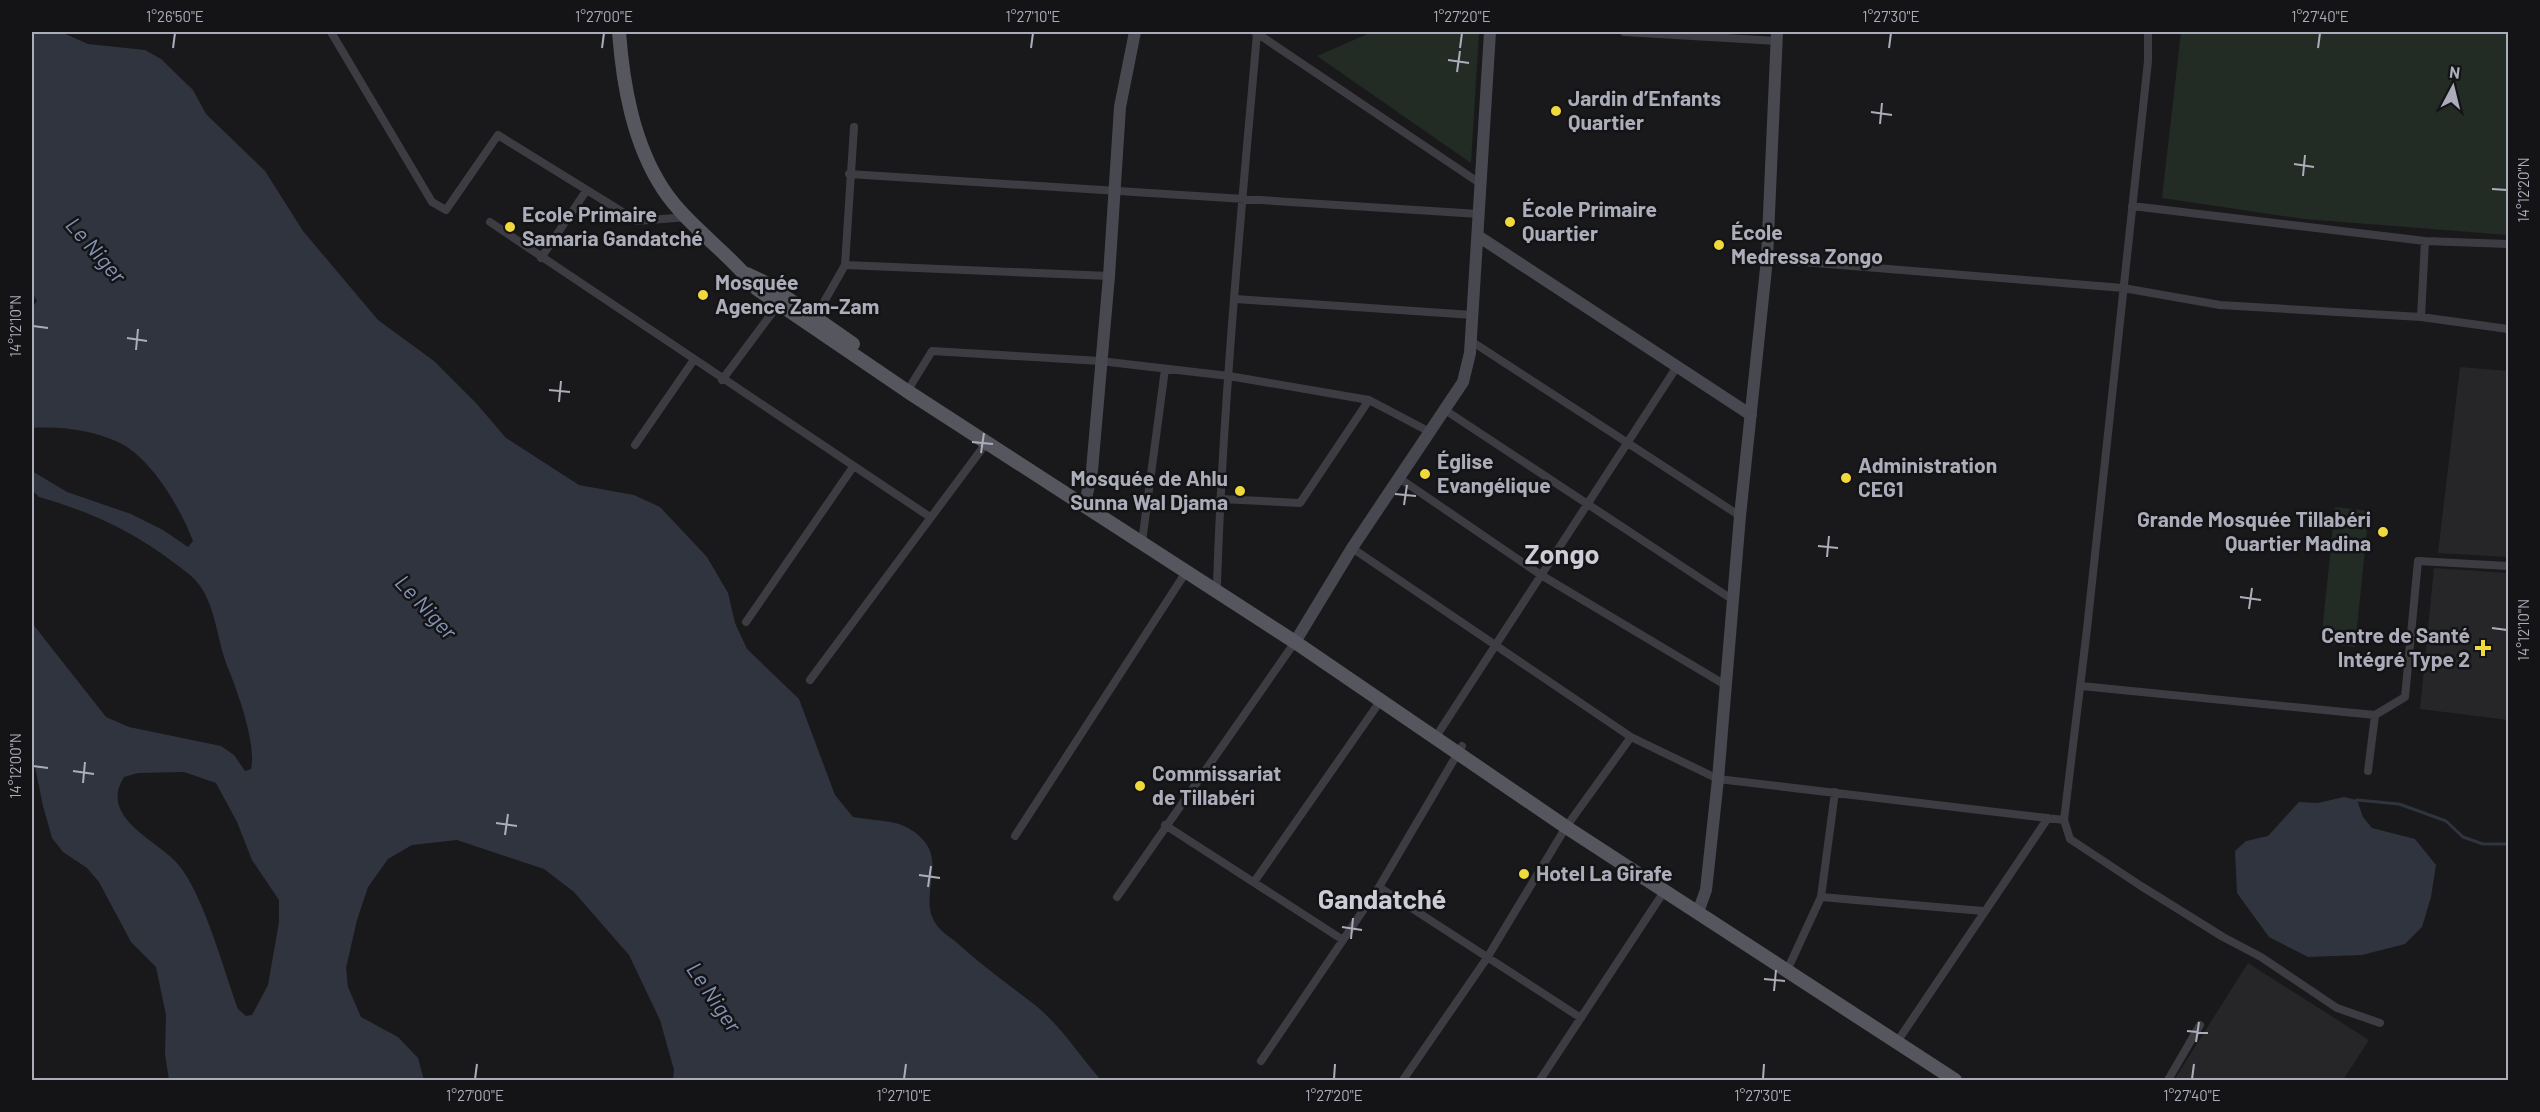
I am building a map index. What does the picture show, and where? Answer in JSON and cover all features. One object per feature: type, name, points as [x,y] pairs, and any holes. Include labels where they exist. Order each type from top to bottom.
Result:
[{"type":"main road","points":[[619,32],[629,103],[643,151],[663,190],[745,273],[757,289],[987,441],[1086,499]]},
{"type":"main road","points":[[745,273],[764,282],[816,316],[911,386],[1086,499],[1186,572],[1297,639],[1381,700],[1461,749]]},
{"type":"main road","points":[[1143,539],[1217,584],[1439,732],[1665,891],[1700,908],[1955,1080]]},
{"type":"main road","points":[[1568,824],[1968,1080]]},
{"type":"street","points":[[332,32],[432,202],[446,210],[498,135],[586,192],[637,221],[688,217]]},
{"type":"street","points":[[1086,499],[1092,470],[1109,276],[1120,107],[1135,32]]},
{"type":"street","points":[[1217,584],[1220,499],[1242,199],[1258,32],[1481,184]]},
{"type":"street","points":[[1117,897],[1165,825],[1297,639],[1352,548],[1463,382],[1471,341],[1490,32]]},
{"type":"street","points":[[1624,32],[1777,36],[1767,259],[1740,516],[1718,779],[1706,890],[1700,908]]},
{"type":"street","points":[[2148,32],[2148,61],[2124,288],[2081,686],[2064,820],[2070,838],[2141,886],[2223,938],[2261,957],[2337,1008],[2380,1023]]},
{"type":"street","points":[[816,316],[844,265],[854,127]]},
{"type":"street","points":[[849,174],[1479,214]]},
{"type":"street","points":[[541,258],[586,192]]},
{"type":"street","points":[[2132,206],[2425,241],[2508,244]]},
{"type":"street","points":[[490,222],[693,361],[930,518]]},
{"type":"street","points":[[1478,236],[1751,415]]},
{"type":"street","points":[[2421,318],[2425,241]]},
{"type":"street","points":[[1767,259],[2124,288],[2220,305],[2421,318],[2508,329]]},
{"type":"street","points":[[844,265],[1109,276]]},
{"type":"street","points":[[1235,299],[1473,315]]},
{"type":"street","points":[[722,380],[778,305]]},
{"type":"street","points":[[1471,341],[1740,516]]},
{"type":"street","points":[[911,386],[932,351],[1100,361],[1229,376],[1369,400],[1430,432]]},
{"type":"street","points":[[635,445],[693,361]]},
{"type":"street","points":[[1439,732],[1678,365]]},
{"type":"street","points":[[1143,539],[1165,369]]},
{"type":"street","points":[[1220,499],[1300,503],[1369,400]]},
{"type":"street","points":[[1445,410],[1733,600]]},
{"type":"street","points":[[810,680],[987,441]]},
{"type":"street","points":[[746,622],[853,467]]},
{"type":"street","points":[[1399,478],[1541,575],[1727,686]]},
{"type":"street","points":[[1352,548],[1630,737],[1718,779],[2064,820]]},
{"type":"street","points":[[2081,686],[2375,715],[2405,698],[2418,561],[2508,566]]},
{"type":"street","points":[[1015,836],[1186,572]]},
{"type":"street","points":[[1254,882],[1381,700]]},
{"type":"street","points":[[2368,771],[2375,715]]},
{"type":"street","points":[[1403,1080],[1487,958],[1568,824],[1630,737]]},
{"type":"street","points":[[1261,1061],[1379,887],[1461,749]]},
{"type":"street","points":[[1790,964],[1821,897],[1835,792]]},
{"type":"street","points":[[1901,1036],[1983,911],[2048,818]]},
{"type":"street","points":[[1165,825],[1343,940]]},
{"type":"street","points":[[1379,887],[1581,1018]]},
{"type":"street","points":[[1540,1080],[1665,891]]},
{"type":"street","points":[[1821,897],[1983,911]]},
{"type":"street","points":[[2168,1080],[2200,1025]]},
{"type":"shaded area","points":[[1372,32],[1479,32],[1471,163],[1317,56]]},
{"type":"shaded area","points":[[2181,32],[2508,32],[2508,235],[2304,219],[2162,198]]},
{"type":"shaded area","points":[[2460,367],[2508,371],[2508,557],[2438,553]]},
{"type":"shaded area","points":[[2335,507],[2369,511],[2355,647],[2321,643]]},
{"type":"shaded area","points":[[2434,568],[2508,573],[2508,720],[2420,709]]},
{"type":"shaded area","points":[[2248,963],[2369,1040],[2343,1080],[2174,1080]]},
{"type":"water","name":"Le Niger","points":[[32,32],[61,32],[88,44],[145,50],[161,59],[193,90],[206,114],[265,171],[303,231],[378,320],[434,361],[476,403],[506,438],[579,485],[634,495],[660,507],[707,557],[728,593],[735,623],[747,649],[799,699],[835,795],[853,817],[891,822],[909,828],[924,841],[930,851],[932,861],[929,903],[931,914],[938,927],[1044,1013],[1062,1031],[1101,1080],[673,1080],[674,1070],[660,1020],[629,955],[574,892],[544,869],[457,840],[412,845],[388,859],[368,887],[357,920],[346,968],[348,987],[361,1017],[398,1037],[418,1058],[424,1080],[169,1080],[165,1054],[166,1015],[156,967],[131,942],[99,882],[87,868],[63,852],[52,838],[32,752],[32,623],[106,717],[129,727],[221,746],[234,755],[245,771],[251,769],[249,732],[212,612],[198,584],[187,572],[142,541],[109,523],[39,497],[32,490],[32,471],[67,492],[131,514],[163,530],[188,547],[193,541],[181,514],[163,485],[142,459],[130,449],[108,438],[87,432],[65,428],[32,428],[32,308],[37,301],[32,292]],"holes":[[[184,772],[216,783],[237,822],[252,860],[279,900],[279,922],[268,985],[252,1015],[246,1016],[238,1009],[203,910],[185,874],[175,861],[132,825],[123,815],[118,803],[118,791],[124,777],[138,773]]]},
{"type":"water","points":[[2344,797],[2357,800],[2363,817],[2372,828],[2415,839],[2436,865],[2431,897],[2422,927],[2405,944],[2362,955],[2308,957],[2269,937],[2237,893],[2235,851],[2246,841],[2268,836],[2299,802],[2318,803]]},
{"type":"waterway","points":[[2357,800],[2399,804],[2446,821],[2463,837],[2483,844],[2508,844]]},
{"type":"place","name":"Jardin d’Enfants Quartier","points":[[1556,111]]},
{"type":"place","name":"École Primaire Quartier","points":[[1510,222]]},
{"type":"place","name":"Ecole Primaire Samaria Gandatché","points":[[510,227]]},
{"type":"place","name":"École Medressa Zongo","points":[[1719,245]]},
{"type":"place","name":"Mosquée Agence Zam-Zam","points":[[703,295]]},
{"type":"place","name":"Église Evangélique","points":[[1425,474]]},
{"type":"place","name":"Administration CEG1","points":[[1846,478]]},
{"type":"place","name":"Mosquée de Ahlu Sunna Wal Djama","points":[[1240,491]]},
{"type":"place","name":"Grande Mosquée Tillabéri Quartier Madina","points":[[2383,532]]},
{"type":"place","name":"Centre de Santé Intégré Type 2","points":[[2483,648]]},
{"type":"place","name":"Commissariat de Tillabéri","points":[[1140,786]]},
{"type":"place","name":"Hotel La Girafe","points":[[1524,874]]},
{"type":"district","name":"Zongo","points":[[1562,555]]},
{"type":"district","name":"Gandatché","points":[[1382,900]]}]
